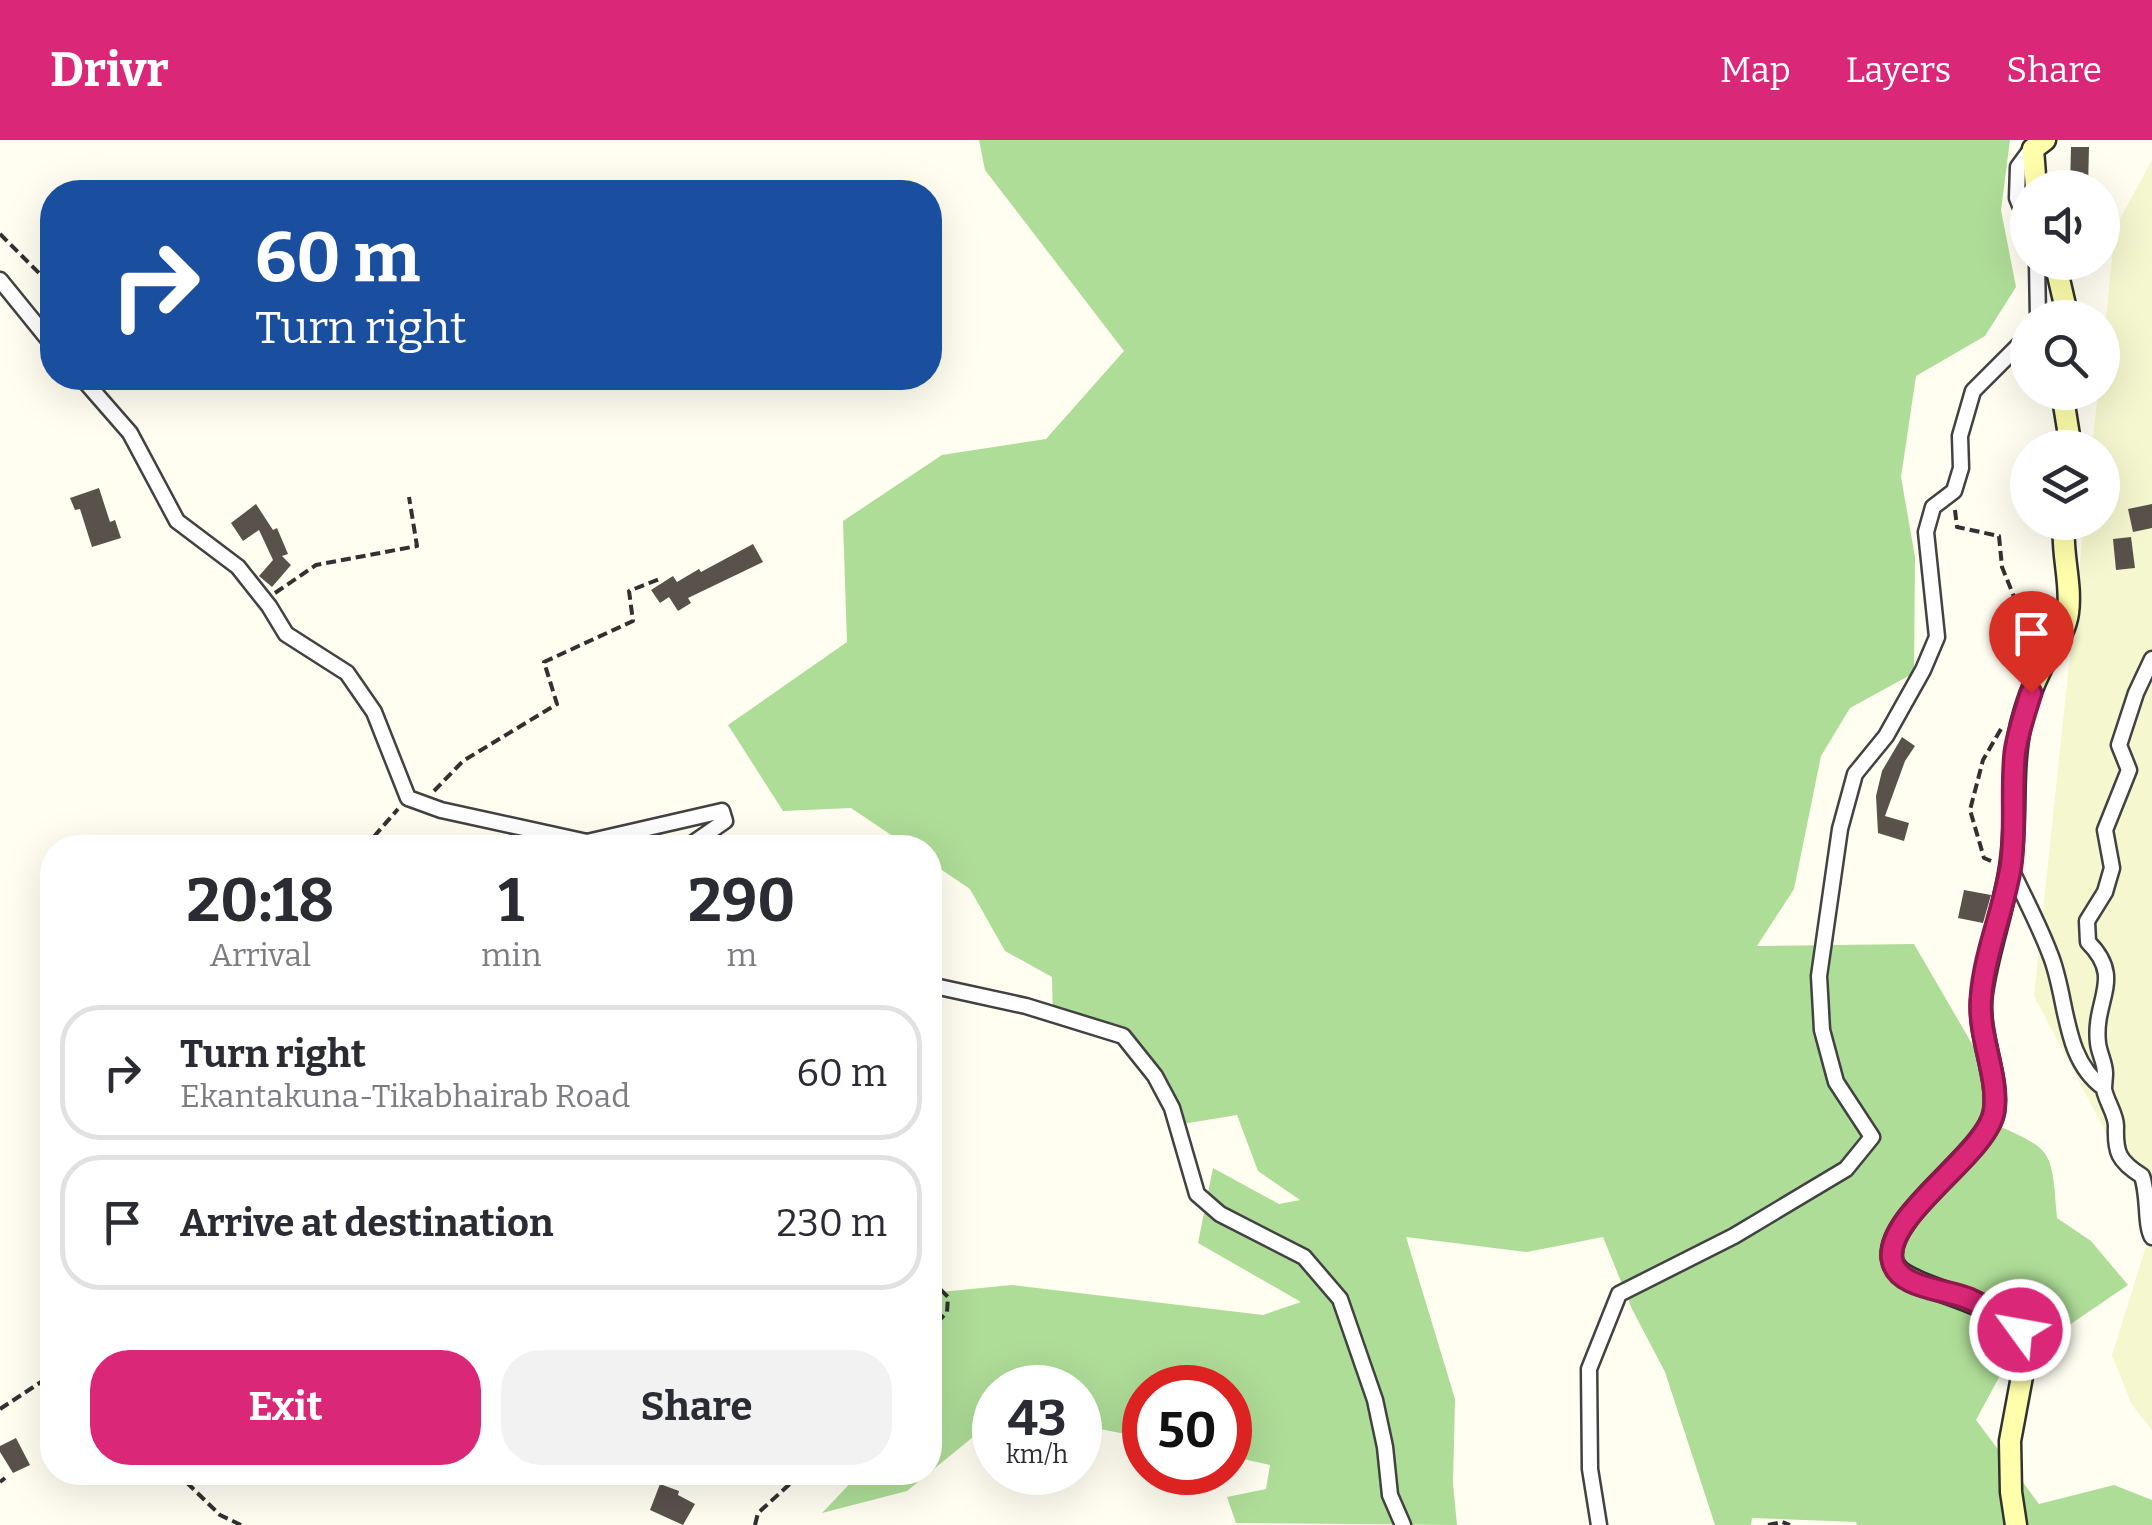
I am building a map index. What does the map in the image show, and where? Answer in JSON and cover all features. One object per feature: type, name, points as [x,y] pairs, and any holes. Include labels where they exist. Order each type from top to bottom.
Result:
[{"type":"main road","points":[[2036,143],[2036,170]]},
{"type":"main road","points":[[2016,1525],[2010,1441],[2028,1344],[2005,1317],[1964,1296],[1920,1285],[1901,1275],[1892,1261],[1893,1244],[1908,1220],[1978,1140],[1994,1114],[1994,1093],[1980,1031],[1981,996],[2011,859],[2015,753],[2022,720],[2044,664],[2062,637],[2069,612],[2062,540]]},
{"type":"street","points":[[2018,170],[2036,143]]},
{"type":"street","points":[[0,280],[40,329]]},
{"type":"street","points":[[1599,1525],[1590,1469],[1589,1369],[1619,1294],[1734,1236],[1846,1169],[1872,1138],[1836,1082],[1822,1030],[1819,976],[1840,830],[1855,774],[1886,736],[1924,670],[1937,638],[1926,532],[1932,507],[1954,491],[1961,468],[1960,436],[1973,391],[2010,354]]},
{"type":"street","points":[[92,390],[130,434],[178,521],[238,567],[286,634],[347,673],[374,712],[408,798],[441,810],[555,835]]},
{"type":"street","points":[[2152,658],[2136,692],[2120,745],[2129,770],[2106,830],[2112,868],[2106,892],[2087,920],[2088,942],[2102,956],[2108,984],[2101,1000],[2098,1043],[2105,1070],[2104,1088],[2116,1125],[2114,1146],[2130,1168],[2142,1176],[2149,1196],[2148,1230],[2152,1237]]},
{"type":"street","points":[[617,835],[722,810],[724,821],[704,835]]},
{"type":"street","points":[[2011,859],[2052,956],[2080,1062],[2104,1088]]},
{"type":"street","points":[[942,988],[1026,1006],[1123,1036],[1155,1076],[1172,1108],[1197,1194],[1220,1214],[1304,1257],[1340,1299],[1375,1400],[1386,1448],[1390,1495],[1404,1525]]},
{"type":"path","points":[[0,234],[40,274]]},
{"type":"path","points":[[1954,491],[1956,527],[1999,536],[2002,568],[2025,624],[2027,663]]},
{"type":"path","points":[[269,606],[272,595],[316,566],[417,546],[409,497]]},
{"type":"path","points":[[441,810],[434,791],[464,762],[556,704],[544,662],[633,621],[628,592],[662,578]]},
{"type":"path","points":[[2001,729],[1983,760],[1970,810],[1984,858],[1998,864],[2011,859]]},
{"type":"path","points":[[375,835],[408,798]]},
{"type":"path","points":[[942,1291],[948,1297],[948,1312],[942,1318]]},
{"type":"path","points":[[0,1409],[40,1383]]},
{"type":"path","points":[[189,1485],[220,1515],[241,1525]]},
{"type":"path","points":[[756,1525],[758,1512],[789,1485]]},
{"type":"path","points":[[1768,1525],[1790,1525]]},
{"type":"green space","points":[[979,140],[2010,140],[2001,210],[2010,256],[2010,280],[2015,280],[2016,287],[1985,336],[1916,376],[1901,477],[1915,557],[1914,673],[1850,708],[1821,756],[1794,889],[1757,946],[1914,944],[1975,1049],[1990,1122],[2027,1139],[2046,1155],[2057,1218],[2091,1241],[2128,1285],[2003,1370],[1976,1420],[2039,1504],[2114,1485],[2152,1500],[2152,1525],[1857,1525],[1752,1518],[1751,1525],[1715,1525],[1665,1372],[1632,1309],[1603,1237],[1527,1252],[1406,1237],[1455,1399],[1453,1484],[1457,1525],[1236,1523],[1227,1497],[1252,1495],[1266,1489],[1270,1465],[1252,1461],[1252,1365],[1122,1365],[1122,1433],[1102,1429],[1102,1365],[972,1365],[972,1438],[942,1462],[942,1292],[1012,1285],[1263,1315],[1301,1302],[1198,1243],[1213,1168],[1279,1204],[1300,1200],[1258,1171],[1237,1115],[1170,1126],[1158,1073],[1126,1029],[1053,1020],[1052,977],[1005,951],[970,889],[942,870],[942,835],[891,835],[851,808],[783,811],[728,725],[847,642],[843,521],[942,455],[1046,439],[1124,351],[985,170]]},
{"type":"green space","points":[[2152,160],[2152,1220],[2034,996],[2082,540],[2120,540],[2120,430],[2094,430],[2096,410],[2120,410],[2120,300],[2108,300],[2110,280],[2120,280],[2120,219]]},
{"type":"green space","points":[[2152,1227],[2152,1430],[2132,1405],[2112,1355]]},
{"type":"green space","points":[[849,1485],[914,1485],[907,1491],[822,1513]]},
{"type":"building","points":[[2071,147],[2089,147],[2088,170],[2070,170]]},
{"type":"building","points":[[99,488],[110,522],[115,520],[121,538],[92,547],[80,509],[75,510],[70,498]]},
{"type":"building","points":[[256,504],[273,530],[277,528],[288,554],[282,556],[291,565],[272,587],[259,576],[273,560],[259,530],[243,541],[231,523]]},
{"type":"building","points":[[2152,504],[2152,528],[2133,532],[2128,509]]},
{"type":"building","points":[[2131,537],[2135,568],[2116,570],[2113,540]]},
{"type":"building","points":[[753,544],[763,562],[688,598],[691,603],[678,611],[669,597],[660,603],[651,590],[673,576],[677,582],[699,569],[701,572]]},
{"type":"building","points":[[1902,737],[1915,746],[1905,761],[1885,816],[1909,823],[1904,841],[1878,833],[1876,796],[1882,771]]},
{"type":"building","points":[[1964,890],[1991,895],[1983,923],[1958,918]]},
{"type":"building","points":[[16,1438],[30,1465],[13,1473],[0,1446]]},
{"type":"building","points":[[660,1485],[679,1491],[678,1495],[695,1504],[683,1525],[650,1510]]},
{"type":"route","points":[[2020,1330],[2005,1317],[1964,1296],[1920,1285],[1901,1275],[1892,1261],[1893,1244],[1908,1220],[1978,1140],[1994,1114],[1994,1093],[1980,1031],[1981,996],[2010,868],[2015,753],[2031,693]]}]
